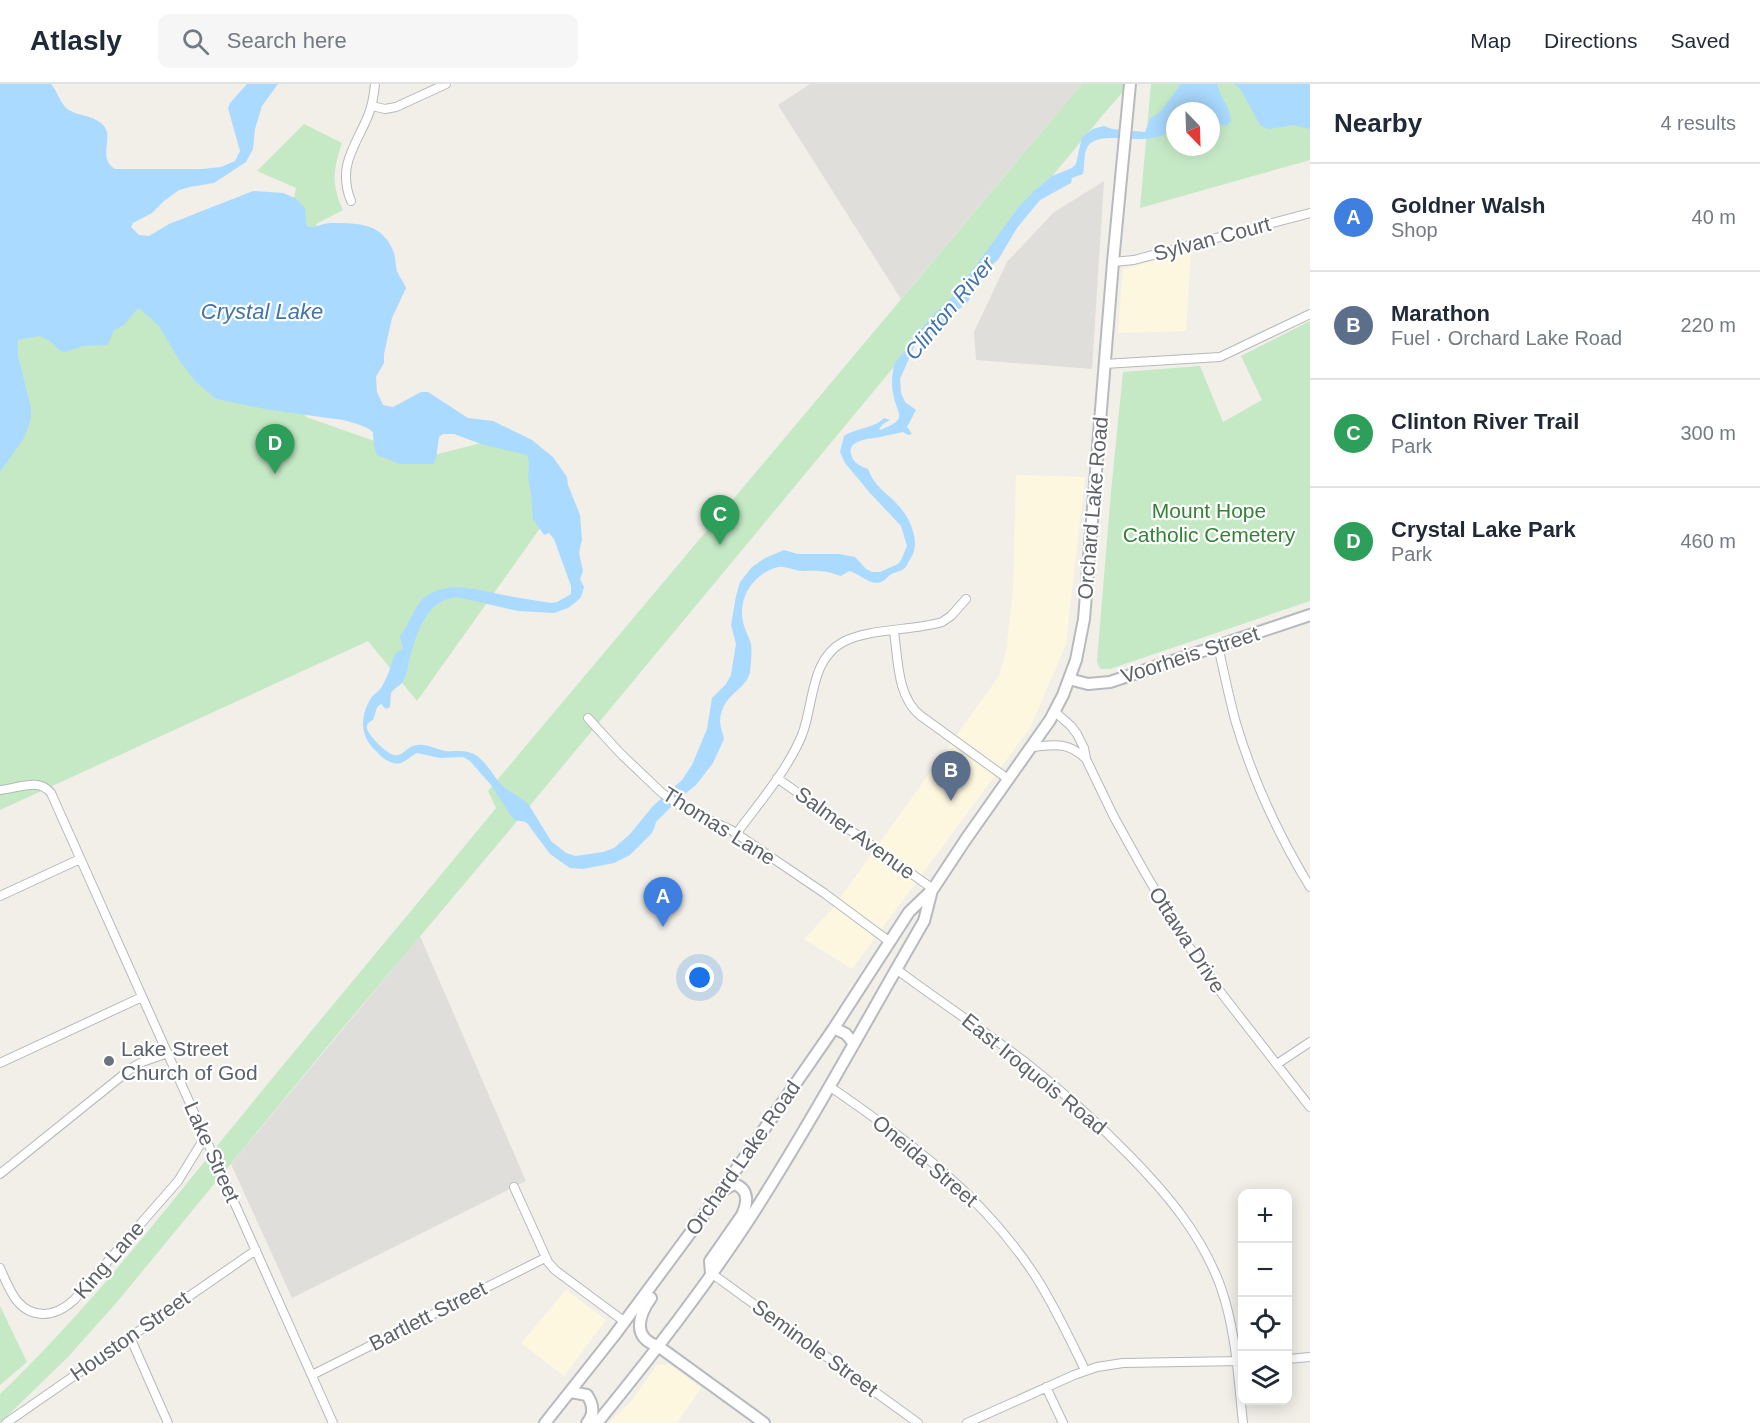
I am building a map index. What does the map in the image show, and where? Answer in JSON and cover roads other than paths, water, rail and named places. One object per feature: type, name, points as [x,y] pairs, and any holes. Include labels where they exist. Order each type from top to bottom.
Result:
[{"type":"main road","name":"Orchard Lake Road","points":[[545,1423],[626,1322],[722,1190],[834,1028],[909,912],[933,889],[1031,747],[1054,711],[1069,678],[1081,639],[1084,619],[1104,364],[1130,84]]},
{"type":"main road","name":"Voorheis Street","points":[[1069,678],[1088,684],[1110,682],[1310,615]]},
{"type":"main road","name":"Orchard Lake Road","points":[[597,1423],[658,1346],[772,1183],[924,921],[933,889]]},
{"type":"main road","points":[[834,1028],[846,1034],[854,1044]]},
{"type":"main road","points":[[711,1273],[710,1261],[746,1207],[747,1198],[741,1186],[734,1184],[722,1190]]},
{"type":"main road","points":[[704,1215],[702,1228],[644,1307],[639,1326],[649,1343],[658,1346],[764,1423]]},
{"type":"main road","points":[[571,1392],[587,1395],[591,1401],[593,1409],[587,1423]]},
{"type":"street","points":[[351,201],[346,185],[347,161],[372,106],[375,84]]},
{"type":"street","points":[[372,106],[386,109],[396,107],[446,84]]},
{"type":"street","name":"Sylvan Court","points":[[1113,262],[1134,260],[1310,213]]},
{"type":"street","points":[[1104,364],[1220,357],[1310,314]]},
{"type":"street","points":[[736,834],[790,758],[802,733],[817,676],[826,656],[838,645],[853,638],[942,622],[951,616],[966,599]]},
{"type":"street","points":[[894,631],[903,689],[910,705],[1008,779]]},
{"type":"street","points":[[1218,646],[1231,703],[1252,768],[1276,825],[1310,887]]},
{"type":"street","name":"Ottawa Drive","points":[[1054,711],[1075,731],[1084,747],[1086,759],[1129,844],[1185,941],[1222,994],[1310,1107]]},
{"type":"street","name":"Thomas Lane","points":[[588,718],[620,753],[662,793],[680,806],[731,830],[824,893],[890,942]]},
{"type":"street","points":[[1031,747],[1067,746],[1086,759]]},
{"type":"street","name":"Salmer Avenue","points":[[777,778],[933,889]]},
{"type":"street","name":"Lake Street","points":[[0,790],[31,784],[41,785],[51,793],[333,1423]]},
{"type":"street","points":[[0,896],[80,859]]},
{"type":"street","name":"East Iroquois Road","points":[[896,969],[1043,1076],[1109,1135],[1158,1185],[1191,1228],[1214,1271],[1228,1311],[1238,1353]]},
{"type":"street","points":[[0,1064],[142,997]]},
{"type":"street","points":[[1277,1064],[1310,1042]]},
{"type":"street","points":[[0,1174],[133,1067],[168,1053]]},
{"type":"street","name":"Oneida Street","points":[[829,1086],[926,1156],[989,1215],[1035,1276],[1067,1332],[1085,1370]]},
{"type":"street","name":"King Lane","points":[[0,1268],[15,1298],[25,1309],[44,1314],[64,1308],[74,1300],[178,1181],[205,1137]]},
{"type":"street","points":[[514,1187],[545,1258],[555,1270],[626,1322]]},
{"type":"street","name":"Houston Street","points":[[6,1423],[256,1250]]},
{"type":"street","name":"Bartlett Street","points":[[312,1375],[545,1258]]},
{"type":"street","name":"Seminole Street","points":[[711,1273],[918,1423]]},
{"type":"street","points":[[129,1337],[168,1423]]},
{"type":"street","points":[[1292,1359],[1310,1357]]},
{"type":"street","points":[[967,1423],[1085,1370],[1105,1365],[1238,1361]]},
{"type":"street","points":[[1046,1387],[1063,1423]]},
{"type":"street","name":"East Iroquois Road","points":[[1242,1405],[1243,1423]]},
{"type":"water","name":"Crystal Lake","points":[[0,84],[51,84],[66,108],[95,119],[104,126],[107,131],[107,159],[115,169],[202,169],[221,167],[235,161],[240,151],[228,108],[230,103],[247,84],[278,84],[262,106],[255,129],[253,149],[246,162],[214,183],[179,190],[152,213],[133,223],[131,227],[139,235],[149,236],[169,224],[253,191],[283,193],[295,198],[305,208],[308,227],[328,223],[351,223],[377,230],[389,243],[394,253],[397,271],[406,288],[392,318],[384,363],[376,377],[377,392],[383,405],[393,407],[421,392],[428,392],[468,418],[493,421],[532,440],[553,457],[567,477],[580,515],[582,539],[579,553],[583,571],[580,579],[584,587],[581,597],[568,608],[554,613],[518,611],[457,597],[437,605],[419,630],[405,678],[391,693],[390,707],[386,709],[381,704],[379,705],[367,729],[377,743],[394,755],[421,745],[445,751],[465,751],[474,754],[503,786],[529,805],[551,841],[566,853],[576,856],[603,852],[614,848],[630,834],[653,806],[682,780],[692,765],[707,729],[712,698],[726,684],[731,675],[736,644],[731,625],[736,596],[740,582],[752,567],[765,558],[784,550],[798,554],[839,554],[855,557],[872,572],[880,572],[898,564],[907,546],[901,526],[845,463],[840,452],[844,436],[876,424],[884,418],[890,420],[883,424],[880,430],[898,419],[899,412],[892,385],[895,363],[931,317],[955,294],[1018,208],[1052,176],[1076,164],[1082,137],[1093,129],[1104,126],[1112,129],[1145,132],[1150,119],[1166,104],[1166,135],[1147,139],[1106,138],[1092,142],[1085,152],[1083,174],[1072,178],[1071,183],[1040,200],[1017,228],[998,260],[984,271],[968,302],[952,315],[935,335],[914,347],[900,379],[901,393],[905,402],[916,410],[907,427],[912,434],[908,435],[903,432],[863,440],[853,445],[851,454],[855,462],[868,469],[877,484],[908,519],[915,538],[915,545],[907,565],[879,583],[874,583],[849,571],[841,576],[785,567],[770,570],[757,578],[747,591],[742,606],[743,622],[751,644],[750,672],[744,684],[725,704],[720,723],[724,739],[713,763],[696,785],[656,822],[651,834],[630,855],[614,863],[583,869],[570,868],[550,854],[527,823],[513,819],[491,785],[470,761],[463,757],[440,758],[417,753],[398,764],[382,757],[371,746],[364,734],[363,720],[367,705],[383,684],[395,654],[403,648],[400,636],[415,609],[428,595],[438,590],[459,588],[551,603],[571,594],[571,586],[554,539],[549,533],[544,535],[533,519],[527,455],[484,445],[454,434],[443,434],[439,437],[436,459],[433,464],[400,464],[377,455],[373,432],[359,424],[216,399],[196,382],[179,360],[159,326],[140,309],[137,309],[123,326],[114,330],[106,345],[83,346],[65,352],[60,351],[50,341],[40,336],[18,340],[18,356],[31,408],[31,419],[24,438],[0,472]]},
{"type":"water","name":"Crystal Lake","points":[[1181,84],[1217,84],[1229,112],[1231,121],[1227,125],[1220,125],[1220,102],[1168,102]]},
{"type":"water","points":[[1234,84],[1310,84],[1310,129],[1294,125],[1268,129],[1260,125],[1241,90]]},
{"type":"place","name":"Crystal Lake Park","points":[[275,474]]},
{"type":"place","name":"Clinton River Trail","points":[[720,545]]},
{"type":"place","name":"Marathon","points":[[951,801]]},
{"type":"place","name":"Goldner Walsh","points":[[663,927]]},
{"type":"place","name":"Lake Street Church of God","points":[[109,1061]]},
{"type":"water label","name":"Clinton River","points":[[949,308]]},
{"type":"park label","name":"Mount Hope Catholic Cemetery","points":[[1209,523]]}]
